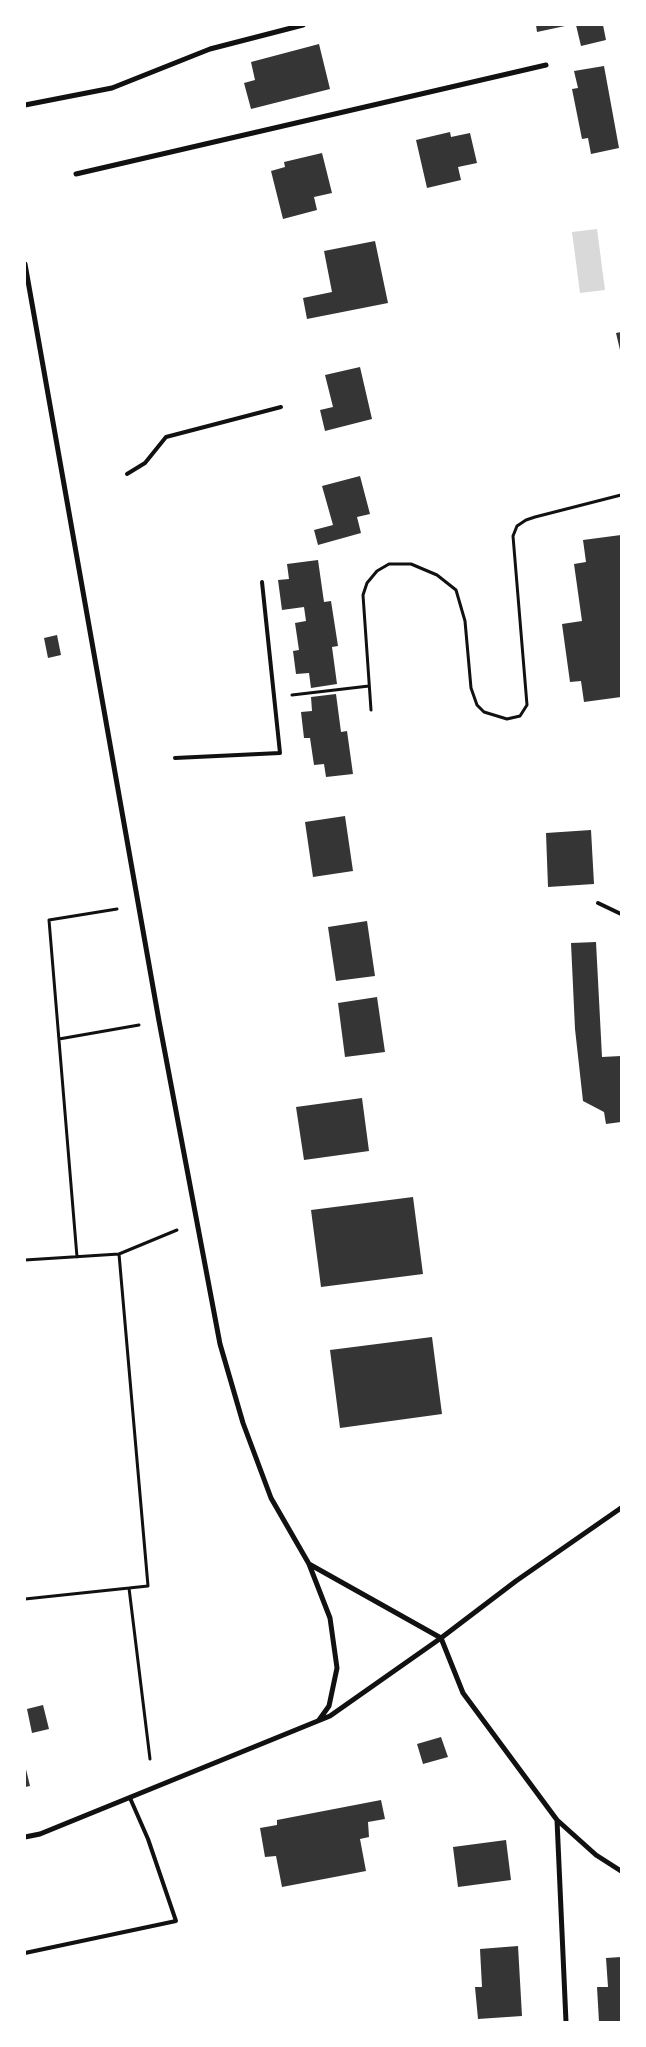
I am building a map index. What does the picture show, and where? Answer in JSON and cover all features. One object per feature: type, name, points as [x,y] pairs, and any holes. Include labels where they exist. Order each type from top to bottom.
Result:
[{"type":"street","points":[[25,105],[112,88],[210,49],[303,25]]},
{"type":"street","points":[[76,174],[546,65]]},
{"type":"street","points":[[25,264],[154,992],[220,1344],[243,1423],[271,1498],[309,1564],[330,1618],[337,1668],[328,1706],[320,1720]]},
{"type":"street","points":[[25,1837],[40,1834],[330,1716],[355,1700],[516,1581],[621,1508]]},
{"type":"street","points":[[309,1564],[440,1638],[463,1693],[557,1820],[596,1855],[621,1871]]},
{"type":"street","points":[[557,1820],[566,2022]]},
{"type":"lane","points":[[127,474],[145,463],[166,437],[281,407]]},
{"type":"lane","points":[[176,758],[280,753],[262,582]]},
{"type":"lane","points":[[598,903],[621,914]]},
{"type":"lane","points":[[25,1953],[176,1921],[148,1840],[130,1798]]},
{"type":"path","points":[[371,710],[363,595],[367,583],[377,571],[389,564],[411,564],[437,575],[456,590],[465,621],[471,688],[477,705],[484,712],[507,719],[520,716],[527,704],[513,536],[517,526],[535,517],[621,495]]},
{"type":"path","points":[[316,693],[370,686]]},
{"type":"path","points":[[77,1258],[49,920],[117,909]]},
{"type":"path","points":[[59,1039],[139,1025]]},
{"type":"path","points":[[25,1260],[119,1254],[177,1230]]},
{"type":"path","points":[[25,1599],[148,1586],[119,1254]]},
{"type":"path","points":[[129,1588],[150,1760]]},
{"type":"shaded area","points":[[597,229],[605,290],[580,293],[572,232]]},
{"type":"building","points":[[536,25],[565,25],[565,26],[537,32]]},
{"type":"building","points":[[576,25],[603,25],[606,40],[581,46]]},
{"type":"building","points":[[319,44],[330,89],[251,109],[244,83],[255,80],[251,62]]},
{"type":"building","points":[[604,66],[619,148],[591,154],[588,138],[582,139],[572,89],[578,88],[574,71]]},
{"type":"building","points":[[450,132],[451,137],[470,133],[477,163],[458,167],[461,180],[427,188],[416,140]]},
{"type":"building","points":[[322,153],[332,193],[314,197],[317,210],[283,219],[271,171],[285,167],[284,162]]},
{"type":"building","points":[[375,241],[388,303],[307,319],[303,298],[332,292],[324,251]]},
{"type":"building","points":[[621,332],[621,350],[620,350],[616,333]]},
{"type":"building","points":[[360,367],[372,419],[325,431],[320,410],[333,407],[325,375]]},
{"type":"building","points":[[360,476],[370,514],[357,517],[361,533],[318,545],[314,530],[333,525],[322,486]]},
{"type":"building","points":[[621,535],[621,697],[584,702],[581,681],[570,682],[562,624],[582,621],[574,564],[586,562],[583,540]]},
{"type":"building","points":[[318,560],[324,602],[331,601],[338,646],[332,647],[337,684],[311,688],[309,673],[296,674],[293,651],[299,650],[295,623],[306,621],[304,607],[282,610],[278,580],[289,579],[287,564]]},
{"type":"building","points":[[57,635],[61,655],[48,658],[44,638]]},
{"type":"building","points":[[336,694],[341,732],[347,731],[353,774],[326,777],[324,764],[314,765],[310,738],[304,738],[301,712],[312,711],[311,697]]},
{"type":"building","points":[[345,816],[353,871],[313,877],[305,822]]},
{"type":"building","points":[[591,830],[594,884],[548,887],[546,833]]},
{"type":"building","points":[[367,921],[375,976],[336,981],[328,927]]},
{"type":"building","points":[[596,942],[602,1057],[621,1056],[621,1122],[606,1124],[604,1112],[583,1101],[575,1029],[571,943]]},
{"type":"building","points":[[377,997],[385,1052],[345,1057],[338,1003]]},
{"type":"building","points":[[362,1098],[369,1151],[304,1160],[296,1107]]},
{"type":"building","points":[[413,1197],[423,1274],[321,1287],[311,1210]]},
{"type":"building","points":[[432,1337],[442,1414],[340,1428],[330,1350]]},
{"type":"building","points":[[43,1705],[49,1729],[32,1733],[27,1709]]},
{"type":"building","points":[[441,1737],[448,1757],[423,1764],[417,1744]]},
{"type":"building","points":[[25,1765],[30,1786],[25,1787]]},
{"type":"building","points":[[381,1800],[385,1819],[368,1822],[369,1837],[360,1839],[366,1871],[282,1887],[276,1856],[265,1857],[260,1828],[277,1825],[277,1820]]},
{"type":"building","points":[[506,1840],[511,1880],[458,1887],[453,1847]]},
{"type":"building","points":[[518,1946],[522,2016],[478,2019],[475,1987],[482,1987],[480,1949]]},
{"type":"building","points":[[621,1957],[621,2022],[599,2022],[597,1987],[608,1987],[606,1958]]}]
